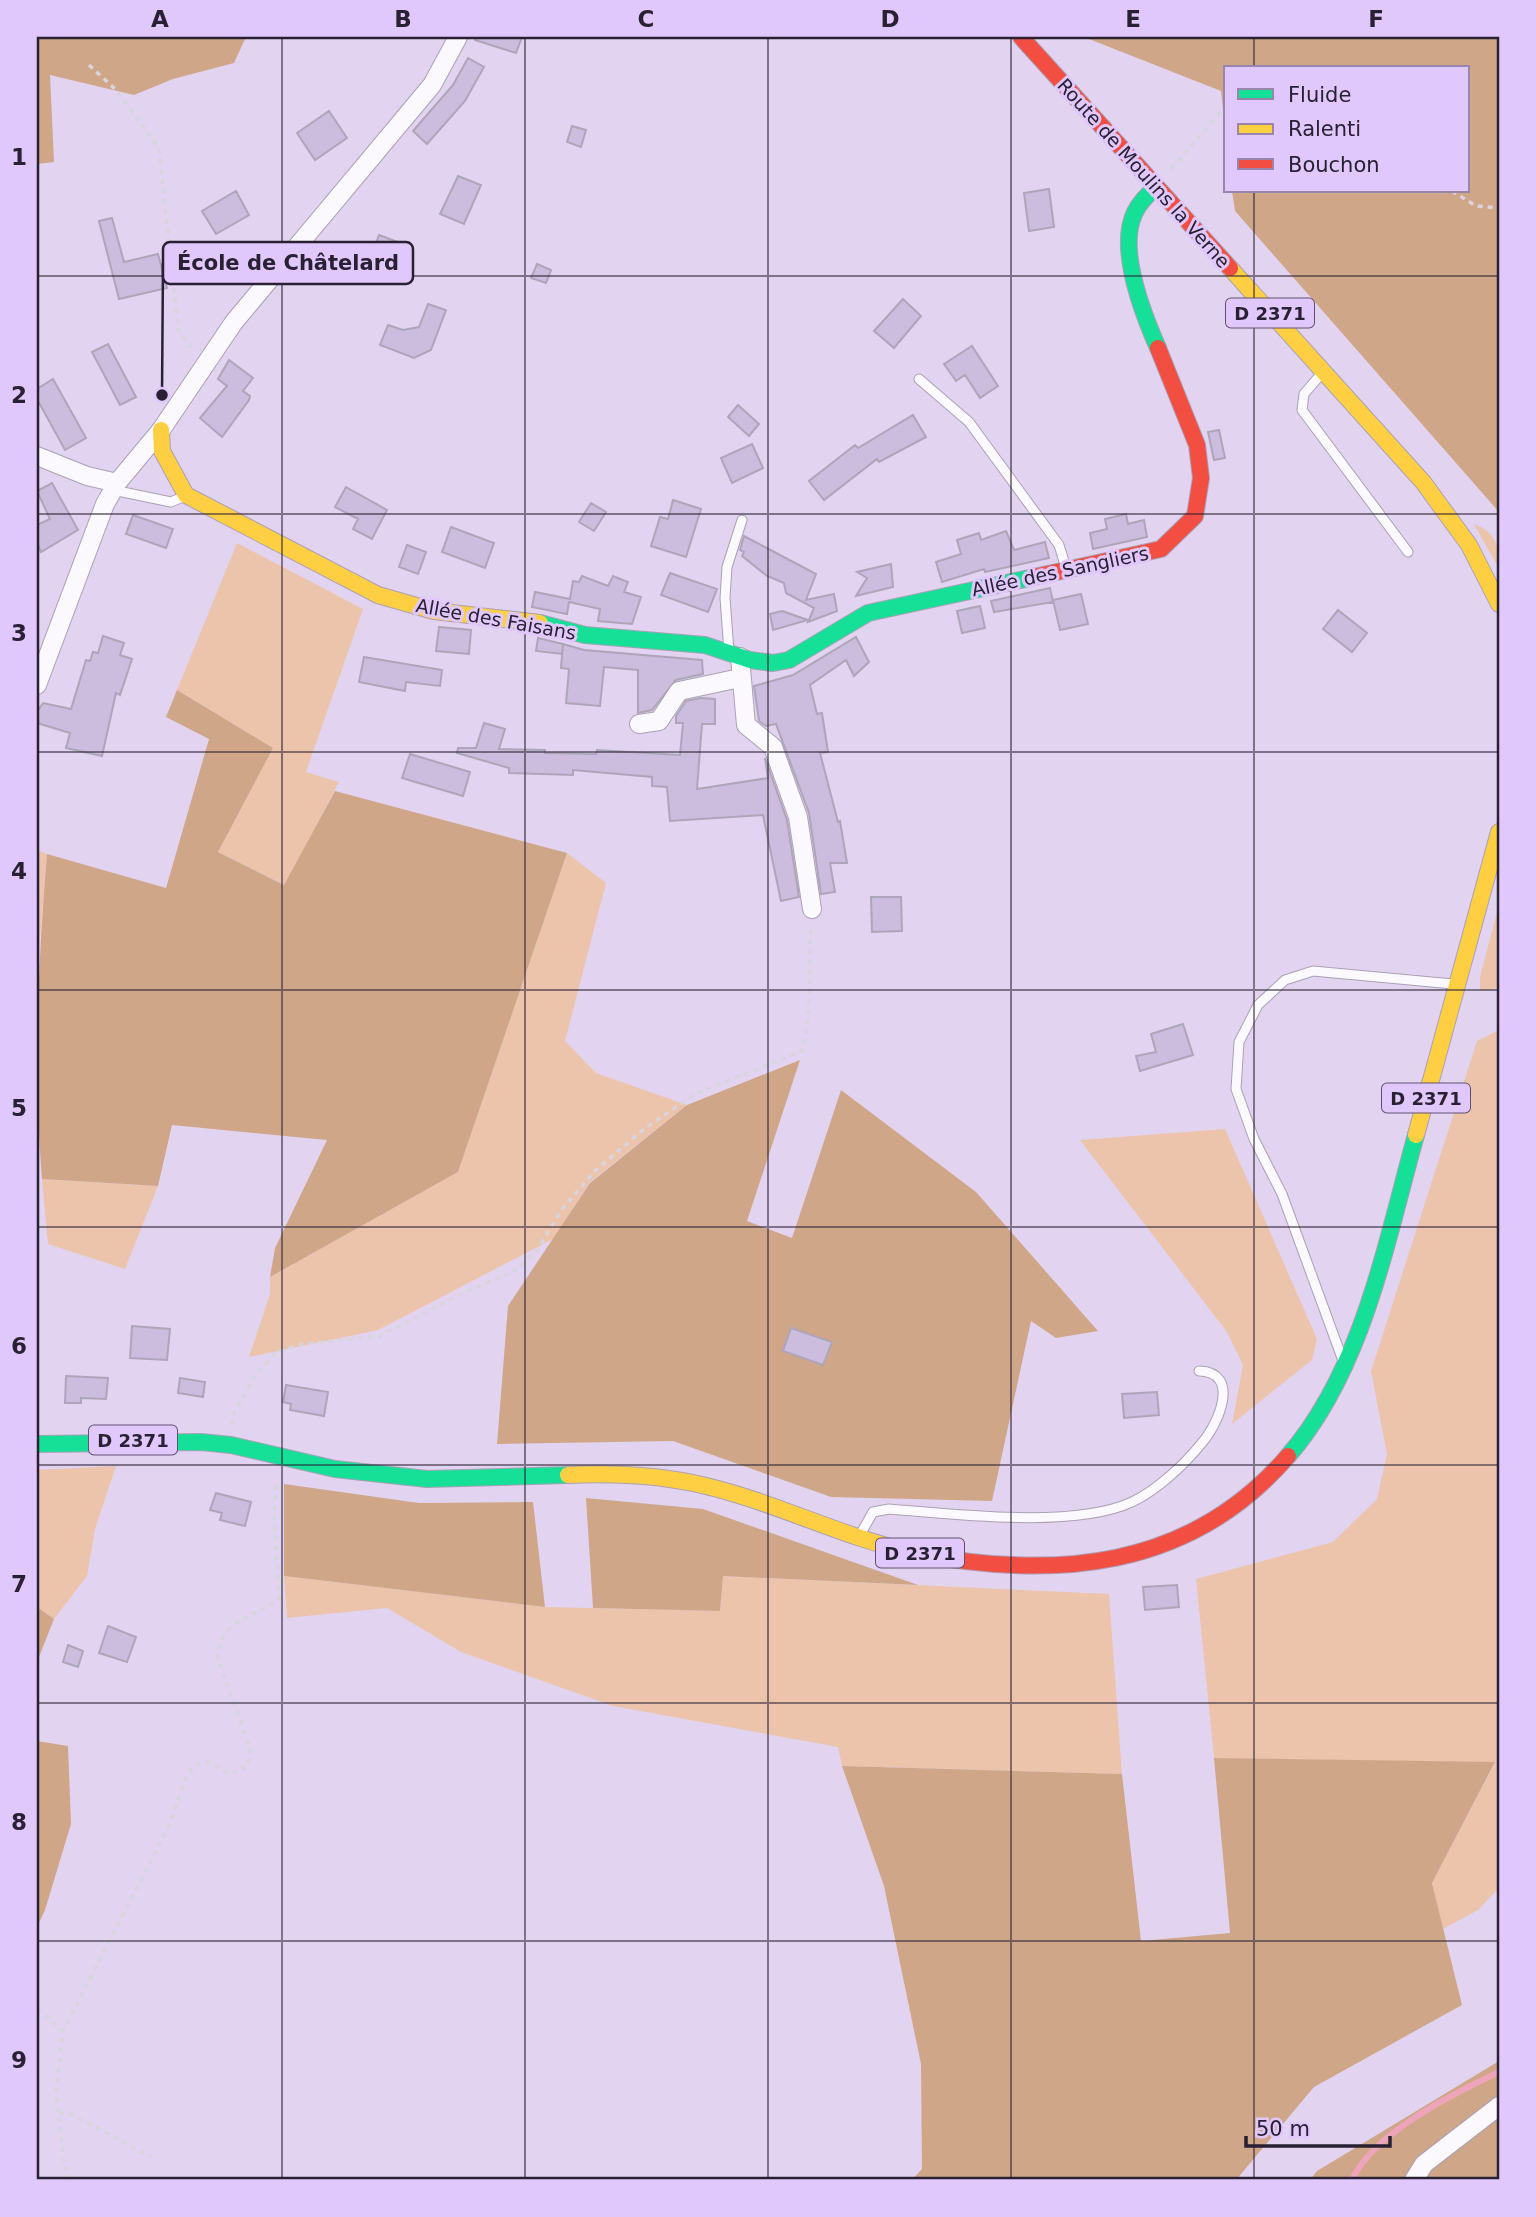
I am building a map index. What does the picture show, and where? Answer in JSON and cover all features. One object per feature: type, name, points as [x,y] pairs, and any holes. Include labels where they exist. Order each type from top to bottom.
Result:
[{"type":"main road","name":"Route de Moulins la Verne","points":[[1021,37],[1323,371],[1448,514],[1482,566],[1499,604]]},
{"type":"main road","name":"Allée des Sangliers","points":[[705,645],[734,655],[773,663],[789,660],[868,613],[1161,549],[1181,533],[1196,513],[1200,490],[1198,460],[1188,419],[1147,326],[1134,283],[1129,253],[1130,226],[1135,211],[1156,187]]},
{"type":"main road","points":[[161,430],[162,451],[186,495]]},
{"type":"main road","name":"Allée des Faisans","points":[[186,495],[378,595],[402,602],[434,611],[547,624],[585,635],[705,645]]},
{"type":"main road","name":"D 2371","points":[[37,1444],[152,1440],[229,1444],[279,1459],[421,1479],[472,1481],[631,1474],[685,1481],[738,1496],[858,1539],[961,1560],[1037,1566],[1092,1564],[1153,1548],[1207,1523],[1243,1498],[1285,1462],[1318,1416],[1373,1287],[1499,832]]},
{"type":"street","points":[[37,685],[115,486],[161,430],[234,322],[432,85],[458,37]]},
{"type":"street","points":[[37,456],[115,486]]},
{"type":"street","points":[[734,655],[746,725],[773,747],[798,817],[812,909]]},
{"type":"street","points":[[639,724],[659,721],[679,691],[740,678]]},
{"type":"street","points":[[1414,2180],[1424,2164],[1499,2106]]},
{"type":"lane","points":[[1323,371],[1304,394],[1302,410],[1408,552]]},
{"type":"lane","points":[[919,379],[969,422],[1059,545],[1066,568]]},
{"type":"lane","points":[[115,486],[171,502],[186,495]]},
{"type":"lane","points":[[734,655],[725,598],[727,567],[742,520]]},
{"type":"lane","points":[[1343,1362],[1282,1194],[1254,1139],[1236,1089],[1239,1042],[1258,1005],[1285,980],[1313,971],[1458,985]]},
{"type":"lane","points":[[858,1539],[873,1512],[889,1509],[989,1517],[1074,1515],[1107,1510],[1134,1501],[1173,1472],[1203,1442],[1221,1406],[1224,1390],[1220,1377],[1213,1371],[1199,1371]]},
{"type":"path","points":[[89,65],[116,90],[159,148],[178,330],[189,346],[211,356]]},
{"type":"path","points":[[1156,187],[1224,108]]},
{"type":"path","points":[[1454,192],[1476,206],[1499,208]]},
{"type":"path","points":[[229,1444],[234,1413],[254,1378],[276,1353],[303,1343],[380,1336],[463,1293],[513,1272],[537,1251],[562,1209],[595,1171],[644,1129],[695,1094],[802,1051],[809,1023],[807,982],[812,909]]},
{"type":"path","points":[[72,2180],[64,2164],[56,2091],[62,2031],[168,1828],[187,1776],[195,1765],[208,1762],[230,1774],[248,1766],[250,1748],[218,1659],[218,1644],[228,1628],[279,1599],[274,1512],[279,1459]]},
{"type":"path","points":[[37,2009],[62,2031]]},
{"type":"path","points":[[58,2113],[73,2115],[151,2157]]},
{"type":"shaded area","points":[[37,37],[246,37],[234,63],[173,79],[134,95],[50,75],[54,162],[37,164]]},
{"type":"shaded area","points":[[1084,37],[1499,37],[1499,512],[1235,211],[1232,192],[1470,192],[1470,66],[1224,66],[1224,119],[1221,91]]},
{"type":"shaded area","points":[[1474,524],[1488,532],[1495,541],[1499,569]]},
{"type":"shaded area","points":[[237,543],[363,609],[306,772],[339,782],[285,885],[218,852],[273,748],[177,690]]},
{"type":"shaded area","points":[[177,690],[273,748],[218,852],[284,885],[335,791],[567,853],[458,1172],[270,1277],[275,1248],[327,1140],[172,1125],[158,1186],[42,1179],[38,1016],[47,854],[166,888],[209,739],[166,717]]},
{"type":"shaded area","points":[[37,850],[47,854],[37,976]]},
{"type":"shaded area","points":[[567,853],[606,883],[565,1041],[596,1073],[687,1105],[590,1182],[553,1239],[378,1330],[249,1357],[270,1294],[270,1277],[458,1172]]},
{"type":"shaded area","points":[[1499,904],[1499,988],[1480,991],[1480,977]]},
{"type":"shaded area","points":[[1499,1030],[1499,1888],[1478,1910],[1443,1929],[1432,1883],[1495,1763],[1214,1758],[1196,1579],[1333,1542],[1377,1499],[1387,1454],[1371,1371],[1477,1041]]},
{"type":"shaded area","points":[[800,1060],[747,1221],[792,1238],[841,1090],[976,1192],[1098,1331],[1056,1338],[1031,1321],[992,1501],[831,1497],[673,1441],[497,1444],[508,1306],[590,1183],[687,1105]]},
{"type":"shaded area","points":[[1225,1129],[1317,1339],[1312,1360],[1232,1424],[1243,1365],[1227,1332],[1080,1140]]},
{"type":"shaded area","points":[[42,1179],[158,1186],[125,1269],[48,1244]]},
{"type":"shaded area","points":[[116,1466],[95,1529],[87,1576],[54,1619],[37,1607],[37,1470]]},
{"type":"shaded area","points":[[284,1484],[419,1503],[533,1502],[545,1607],[284,1576]]},
{"type":"shaded area","points":[[586,1498],[703,1509],[918,1585],[723,1576],[720,1611],[593,1608]]},
{"type":"shaded area","points":[[284,1576],[545,1607],[720,1611],[723,1576],[1109,1594],[1122,1774],[842,1766],[838,1747],[613,1706],[461,1652],[387,1608],[287,1618]]},
{"type":"shaded area","points":[[37,1607],[54,1619],[37,1662]]},
{"type":"shaded area","points":[[37,1741],[68,1746],[71,1824],[45,1910],[37,1927]]},
{"type":"shaded area","points":[[1214,1758],[1495,1762],[1432,1883],[1462,2005],[1314,2087],[1236,2180],[912,2180],[922,2169],[921,2064],[884,1886],[842,1766],[1122,1774],[1141,1941],[1230,1933]]},
{"type":"shaded area","points":[[1499,2061],[1499,2180],[1310,2180],[1317,2171]]},
{"type":"building","points":[[475,37],[522,37],[516,53],[475,40]]},
{"type":"building","points":[[468,58],[484,67],[465,101],[427,144],[413,131],[453,85]]},
{"type":"building","points":[[329,111],[347,138],[315,160],[297,133]]},
{"type":"building","points":[[572,126],[586,130],[581,147],[567,142]]},
{"type":"building","points":[[458,176],[481,185],[464,224],[440,214]]},
{"type":"building","points":[[1049,189],[1054,227],[1029,231],[1024,193]]},
{"type":"building","points":[[236,191],[249,215],[216,234],[202,211]]},
{"type":"building","points":[[112,218],[124,262],[158,254],[167,288],[119,299],[99,221]]},
{"type":"building","points":[[379,235],[406,245],[394,277],[367,267]]},
{"type":"building","points":[[537,264],[551,270],[546,283],[531,278]]},
{"type":"building","points":[[903,299],[921,316],[894,348],[874,331]]},
{"type":"building","points":[[428,304],[446,310],[431,350],[414,358],[380,345],[388,325],[403,330],[419,327]]},
{"type":"building","points":[[108,344],[136,397],[120,405],[92,352]]},
{"type":"building","points":[[972,346],[998,386],[980,398],[965,375],[956,381],[944,364]]},
{"type":"building","points":[[229,360],[253,378],[243,391],[250,396],[249,400],[222,437],[200,418],[227,386],[218,379]]},
{"type":"building","points":[[53,379],[86,438],[65,450],[37,399],[37,389]]},
{"type":"building","points":[[738,405],[759,424],[749,436],[728,417]]},
{"type":"building","points":[[913,415],[926,437],[879,462],[877,459],[824,500],[809,481],[855,445],[858,448]]},
{"type":"building","points":[[1219,430],[1225,458],[1214,460],[1208,432]]},
{"type":"building","points":[[752,444],[763,468],[732,483],[721,458]]},
{"type":"building","points":[[52,483],[78,530],[41,552],[37,543],[37,525],[50,519],[37,491]]},
{"type":"building","points":[[346,487],[387,510],[372,539],[353,529],[358,519],[335,507]]},
{"type":"building","points":[[673,500],[701,509],[686,557],[651,546],[660,517],[668,519]]},
{"type":"building","points":[[591,503],[606,512],[594,531],[579,522]]},
{"type":"building","points":[[1126,514],[1128,524],[1144,520],[1147,537],[1093,549],[1090,533],[1107,529],[1105,519]]},
{"type":"building","points":[[133,515],[173,529],[166,548],[126,534]]},
{"type":"building","points":[[451,527],[494,543],[485,568],[442,552]]},
{"type":"building","points":[[1006,531],[1014,550],[1045,542],[1049,558],[985,572],[984,569],[942,582],[936,562],[961,554],[957,540],[979,533],[981,540]]},
{"type":"building","points":[[744,536],[816,574],[806,600],[834,594],[837,611],[808,622],[814,608],[786,593],[784,583],[767,576],[742,556],[744,552],[740,550]]},
{"type":"building","points":[[407,545],[426,552],[418,574],[399,567]]},
{"type":"building","points":[[891,564],[893,587],[856,596],[867,578],[857,572]]},
{"type":"building","points":[[670,573],[717,589],[708,612],[661,595]]},
{"type":"building","points":[[582,576],[608,586],[613,576],[628,582],[624,592],[641,597],[632,624],[598,621],[600,609],[569,602],[567,614],[532,607],[535,592],[570,599],[573,581],[579,582]]},
{"type":"building","points":[[1050,588],[1053,602],[994,612],[991,601]]},
{"type":"building","points":[[1081,594],[1088,624],[1060,630],[1053,600]]},
{"type":"building","points":[[980,606],[985,628],[962,633],[957,611]]},
{"type":"building","points":[[1338,610],[1367,633],[1352,652],[1323,629]]},
{"type":"building","points":[[782,611],[808,620],[773,630],[770,614]]},
{"type":"building","points":[[439,627],[471,630],[469,654],[436,651]]},
{"type":"building","points":[[103,636],[124,643],[120,655],[132,659],[120,695],[116,693],[102,756],[66,748],[70,733],[37,723],[37,712],[43,703],[71,709],[86,660],[90,661],[93,652],[98,653]]},
{"type":"building","points":[[856,637],[869,662],[854,676],[846,660],[810,685],[817,714],[822,713],[828,752],[820,753],[838,822],[840,821],[847,863],[830,863],[835,892],[821,894],[809,813],[776,724],[766,726],[759,721],[754,686],[793,675]]},
{"type":"building","points":[[538,638],[563,644],[562,654],[536,651]]},
{"type":"building","points":[[563,644],[584,650],[702,660],[703,674],[676,680],[652,710],[638,713],[638,670],[604,667],[600,706],[566,703],[569,669],[561,668]]},
{"type":"building","points":[[364,657],[442,670],[440,686],[406,682],[405,691],[359,682]]},
{"type":"building","points":[[715,699],[715,724],[702,724],[697,789],[768,778],[765,758],[787,820],[799,897],[781,901],[763,815],[670,821],[667,787],[652,786],[652,777],[573,770],[573,775],[509,773],[509,768],[457,753],[458,748],[476,748],[484,723],[505,729],[499,749],[545,750],[545,753],[596,754],[597,750],[680,755],[683,723],[676,723],[676,716],[686,701]]},
{"type":"building","points":[[410,754],[470,772],[463,796],[402,778]]},
{"type":"building","points":[[871,897],[901,897],[902,931],[872,932]]},
{"type":"building","points":[[1183,1024],[1193,1055],[1140,1071],[1136,1056],[1156,1052],[1151,1034]]},
{"type":"building","points":[[132,1326],[170,1329],[167,1360],[130,1358]]},
{"type":"building","points":[[791,1328],[832,1342],[823,1365],[783,1351]]},
{"type":"building","points":[[66,1376],[108,1378],[106,1399],[81,1398],[81,1403],[65,1403]]},
{"type":"building","points":[[180,1378],[205,1382],[203,1397],[178,1393]]},
{"type":"building","points":[[286,1385],[328,1392],[324,1416],[290,1410],[291,1404],[283,1402]]},
{"type":"building","points":[[1157,1392],[1159,1415],[1124,1418],[1122,1394]]},
{"type":"building","points":[[216,1493],[251,1502],[245,1526],[220,1520],[222,1513],[210,1510]]},
{"type":"building","points":[[1177,1585],[1179,1607],[1145,1610],[1143,1587]]},
{"type":"building","points":[[108,1626],[136,1637],[127,1662],[99,1653]]},
{"type":"building","points":[[68,1645],[83,1651],[78,1667],[63,1662]]},
{"type":"waterway","points":[[1352,2180],[1378,2146],[1396,2131],[1439,2103],[1499,2072]]},
{"type":"traffic: fast","points":[[1156,187],[1144,198],[1135,212],[1130,227],[1129,244],[1130,262],[1139,300],[1158,348]]},
{"type":"traffic: fast","points":[[540,623],[585,635],[705,645],[750,660],[773,663],[789,660],[868,613],[1034,577]]},
{"type":"traffic: fast","points":[[1288,1456],[1314,1422],[1354,1345],[1382,1261],[1416,1135]]},
{"type":"traffic: fast","points":[[37,1444],[201,1442],[231,1445],[335,1469],[427,1479],[568,1475]]},
{"type":"traffic: slow","points":[[1230,268],[1423,482],[1469,545],[1499,604]]},
{"type":"traffic: slow","points":[[161,430],[162,451],[186,495],[378,595],[434,611],[540,623]]},
{"type":"traffic: slow","points":[[1416,1135],[1499,832]]},
{"type":"traffic: slow","points":[[568,1475],[637,1476],[706,1486],[914,1553]]},
{"type":"traffic: jam","points":[[1021,37],[1230,268]]},
{"type":"traffic: jam","points":[[1034,577],[1161,549],[1195,516],[1201,478],[1197,445],[1158,348]]},
{"type":"traffic: jam","points":[[914,1553],[1017,1565],[1067,1564],[1116,1558],[1163,1544],[1207,1523],[1249,1494],[1288,1456]]},
{"type":"place","name":"École de Châtelard","points":[[162,395]]}]
